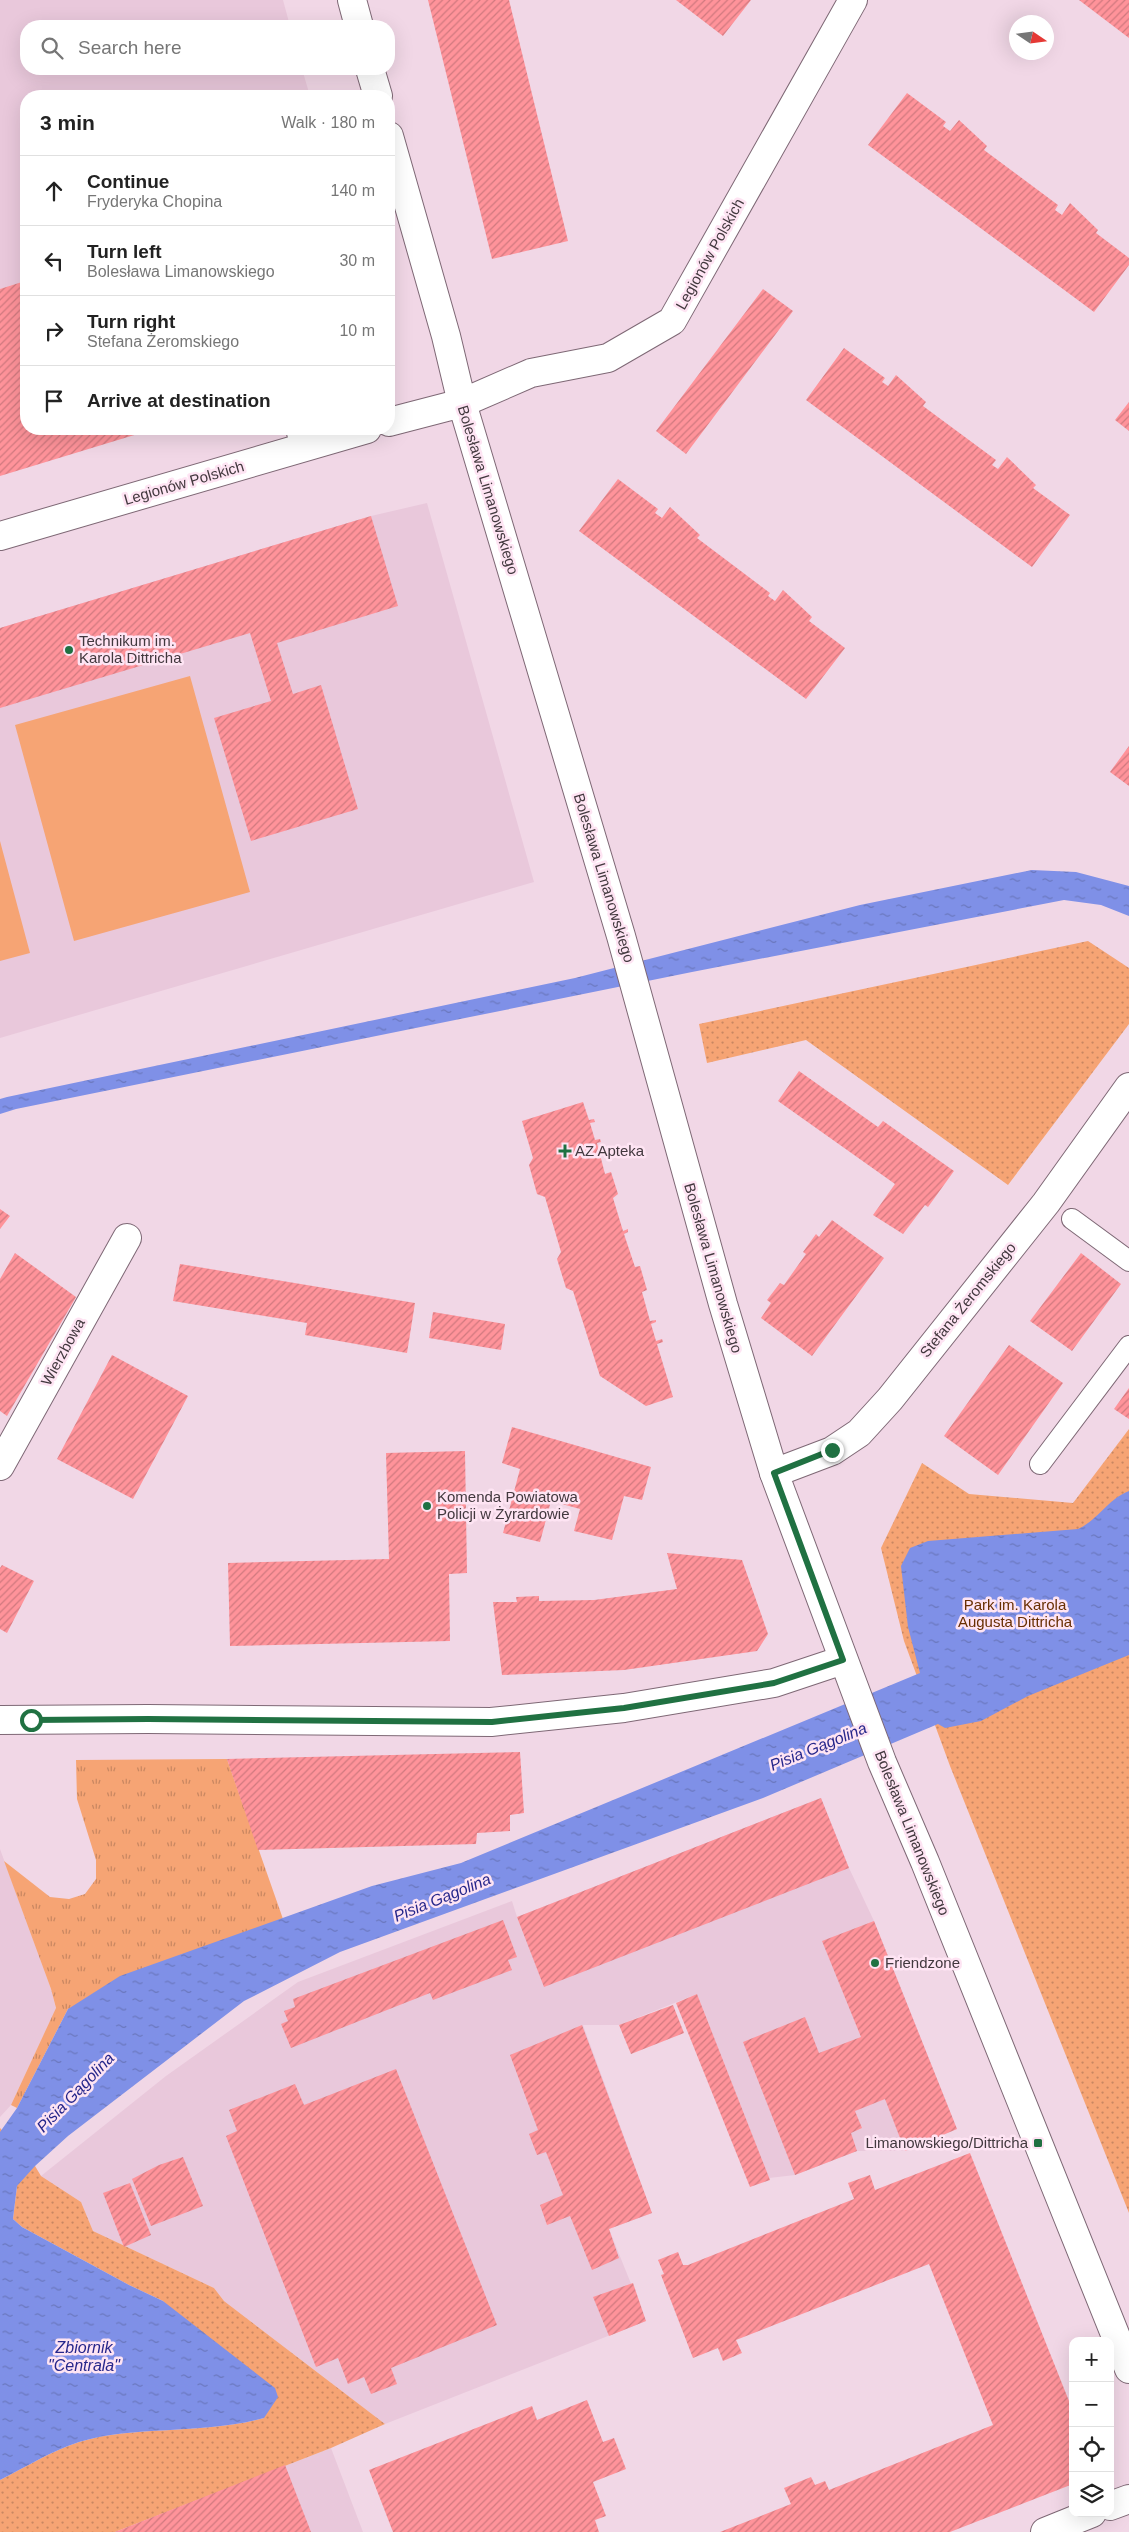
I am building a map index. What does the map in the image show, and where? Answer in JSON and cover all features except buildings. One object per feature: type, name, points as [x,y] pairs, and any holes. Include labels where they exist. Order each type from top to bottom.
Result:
[{"type":"street","points":[[352,0],[357,20]]},
{"type":"street","name":"Legionów Polskich","points":[[395,420],[462,403],[531,373],[608,358],[672,321],[853,0]]},
{"type":"street","points":[[372,75],[376,90]]},
{"type":"street","name":"Bolesława Limanowskiego","points":[[395,182],[397,198],[446,336],[462,403],[622,936],[723,1304],[774,1473],[882,1762],[1129,2369]]},
{"type":"street","name":"Legionów Polskich","points":[[0,536],[299,439],[326,435]]},
{"type":"street","name":"Stefana Żeromskiego","points":[[774,1473],[832,1450],[859,1434],[1040,1210],[1129,1087]]},
{"type":"street","name":"Wierzbowa","points":[[0,1466],[127,1238]]},
{"type":"street","points":[[0,1720],[158,1719],[492,1722],[624,1708],[847,1671]]},
{"type":"street","points":[[1114,2505],[1129,2499]]},
{"type":"street","points":[[1045,2532],[1082,2517]]},
{"type":"lane","points":[[1072,1219],[1129,1261]]},
{"type":"lane","points":[[1040,1464],[1129,1346]]},
{"type":"shaded area","points":[[0,0],[283,0],[288,20],[20,20],[20,75],[304,75],[308,90],[20,90],[20,283],[0,289]]},
{"type":"shaded area","points":[[427,503],[534,882],[0,1038],[0,628],[371,516]]},
{"type":"shaded area","points":[[821,1798],[849,1868],[874,1921],[957,2129],[905,2151],[857,2151],[795,2175],[769,2178],[697,1994],[619,2025],[583,2025],[652,2213],[609,2229],[646,2321],[385,2424],[224,2301],[214,2288],[93,2231],[81,2202],[41,2176],[166,2076],[298,1982],[512,1901],[517,1917]]},
{"type":"shaded area","points":[[0,1849],[51,1989],[56,2009],[11,2105],[0,2117]]},
{"type":"shaded area","points":[[331,2448],[363,2532],[115,2532]]},
{"type":"green space","points":[[190,676],[250,892],[74,941],[15,725]]},
{"type":"green space","points":[[0,841],[30,953],[0,961]]},
{"type":"green space","points":[[1088,941],[1129,968],[1129,1024],[1008,1185],[806,1040],[707,1063],[699,1024]]},
{"type":"green space","name":"Park im. Karola Augusta Dittricha","points":[[1129,1429],[1129,2213],[950,1766],[904,1641],[881,1548],[922,1463],[969,1494],[1073,1503]]},
{"type":"green space","points":[[227,1759],[283,1919],[68,2009],[17,2108],[11,2105],[56,2008],[51,1989],[4,1861],[50,1897],[69,1899],[85,1894],[96,1879],[96,1860],[77,1799],[76,1760]]},
{"type":"green space","points":[[0,2128],[35,2166],[41,2176],[81,2202],[93,2231],[214,2288],[224,2301],[385,2424],[331,2448],[115,2532],[0,2532],[0,2480],[58,2450],[79,2442],[124,2433],[218,2427],[264,2418],[163,2301],[129,2285],[22,2227],[13,2219],[17,2186],[0,2165]]},
{"type":"water","points":[[1032,870],[1076,872],[1129,886],[1129,916],[1101,905],[1064,900],[692,972],[16,1109],[0,1114],[0,1099],[7,1097],[575,978],[860,905]]},
{"type":"water","points":[[1129,1491],[1129,1655],[1028,1696],[981,1721],[945,1728],[938,1724],[763,1798],[340,1952],[244,2001],[68,2136],[35,2166],[17,2186],[13,2219],[22,2227],[129,2285],[163,2301],[275,2388],[278,2397],[264,2418],[218,2427],[124,2433],[79,2442],[58,2450],[0,2480],[0,2132],[17,2108],[68,2009],[120,1976],[372,1886],[461,1863],[920,1673],[908,1627],[901,1566],[910,1548],[928,1541],[1078,1529],[1115,1499]]},
{"type":"place","name":"Technikum im. Karola Dittricha","points":[[69,650]]},
{"type":"place","name":"AZ Apteka","points":[[565,1151]]},
{"type":"place","name":"Komenda Powiatowa Policji w Żyrardowie","points":[[427,1506]]},
{"type":"place","name":"Friendzone","points":[[875,1963]]},
{"type":"place","name":"Limanowskiego/Dittricha","points":[[1038,2143]]},
{"type":"route","points":[[31,1720],[148,1719],[492,1722],[624,1708],[774,1683],[843,1660],[774,1473],[832,1450]]},
{"type":"water label","name":"Pisia Gągolina","points":[[818,1746]]},
{"type":"water label","name":"Pisia Gągolina","points":[[442,1897]]},
{"type":"water label","name":"Pisia Gągolina","points":[[75,2092]]},
{"type":"water label","name":"Zbiornik \"Centrala\"","points":[[84,2356]]}]
